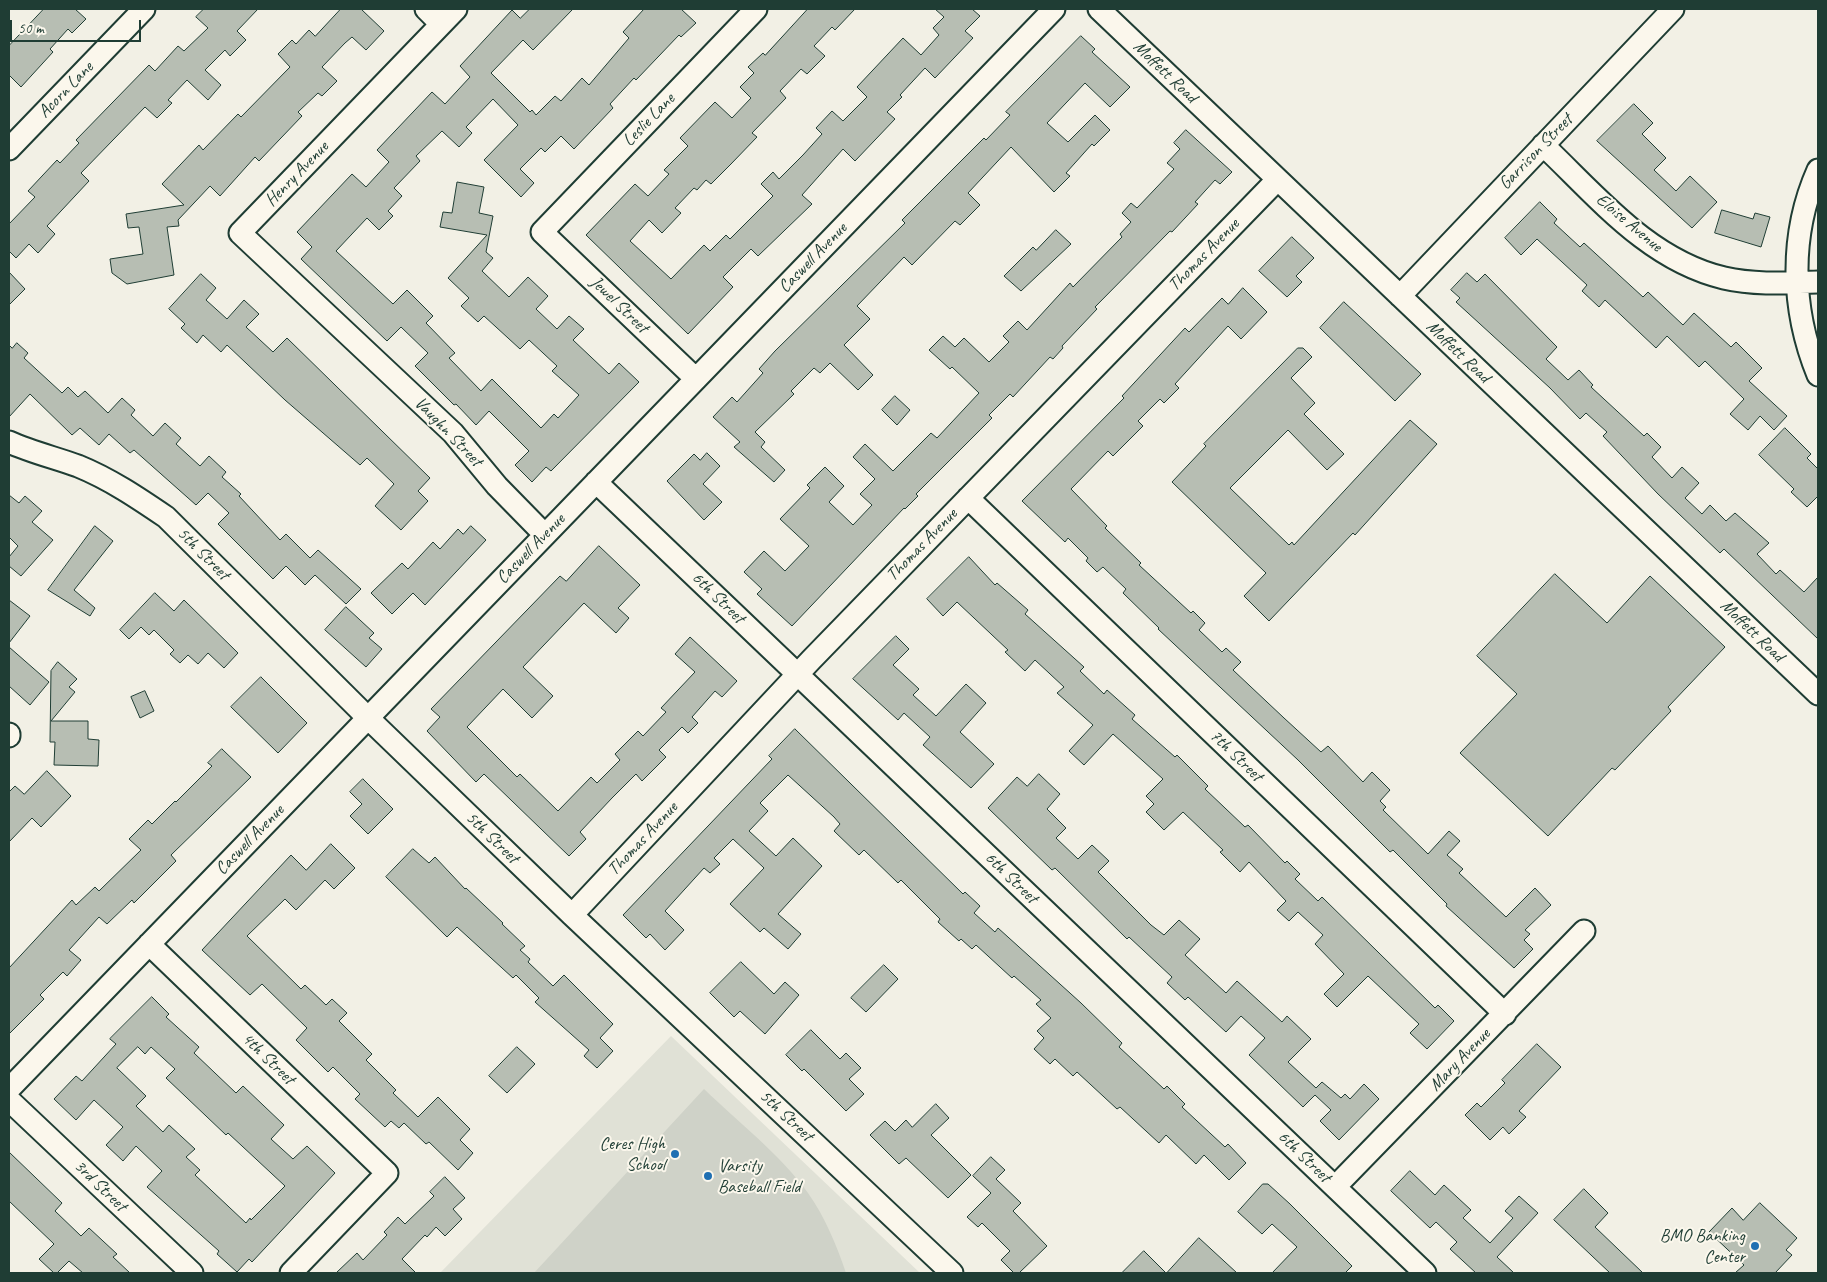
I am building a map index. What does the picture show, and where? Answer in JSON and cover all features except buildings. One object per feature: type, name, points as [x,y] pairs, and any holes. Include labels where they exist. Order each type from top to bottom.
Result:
[{"type":"street","name":"Acorn Lane","points":[[9,150],[144,9]]},
{"type":"street","points":[[426,9],[441,24]]},
{"type":"street","name":"Henry Avenue","points":[[348,334],[240,233],[456,9]]},
{"type":"street","name":"Leslie Lane","points":[[542,232],[756,9]]},
{"type":"street","name":"Caswell Avenue","points":[[9,1089],[1054,9]]},
{"type":"street","name":"Moffett Road","points":[[1099,9],[1818,694]]},
{"type":"street","name":"Garrison Street","points":[[1400,296],[1673,9]]},
{"type":"street","name":"Eloise Avenue","points":[[1543,145],[1637,234],[1663,253],[1692,268],[1723,278],[1752,282],[1818,282]]},
{"type":"street","points":[[1818,170],[1811,186],[1800,228],[1797,283],[1800,315],[1818,375]]},
{"type":"street","name":"Thomas Avenue","points":[[572,915],[968,498],[1278,180]]},
{"type":"street","name":"Jewel Street","points":[[542,232],[696,379]]},
{"type":"street","name":"Vaughn Street","points":[[348,334],[452,433],[497,486],[545,535]]},
{"type":"street","name":"5th Street","points":[[9,442],[80,467],[106,479],[166,517],[368,718],[572,915],[952,1273]]},
{"type":"street","name":"6th Street","points":[[596,482],[1425,1273]]},
{"type":"street","name":"7th Street","points":[[968,498],[1505,1014]]},
{"type":"street","name":"Mary Avenue","points":[[1335,1187],[1584,931]]},
{"type":"street","name":"4th Street","points":[[150,944],[387,1174],[290,1273]]},
{"type":"street","name":"3rd Street","points":[[9,1100],[192,1273]]},
{"type":"shaded area","name":"Ceres High School","points":[[671,1036],[920,1273],[440,1273]]},
{"type":"shaded area","name":"Varsity Baseball Field","points":[[704,1089],[785,1165],[808,1193],[830,1232],[846,1273],[534,1273]]},
{"type":"place","name":"Ceres High School","points":[[675,1154]]},
{"type":"place","name":"Varsity Baseball Field","points":[[708,1176]]},
{"type":"place","name":"BMO Banking Center","points":[[1755,1246]]}]
